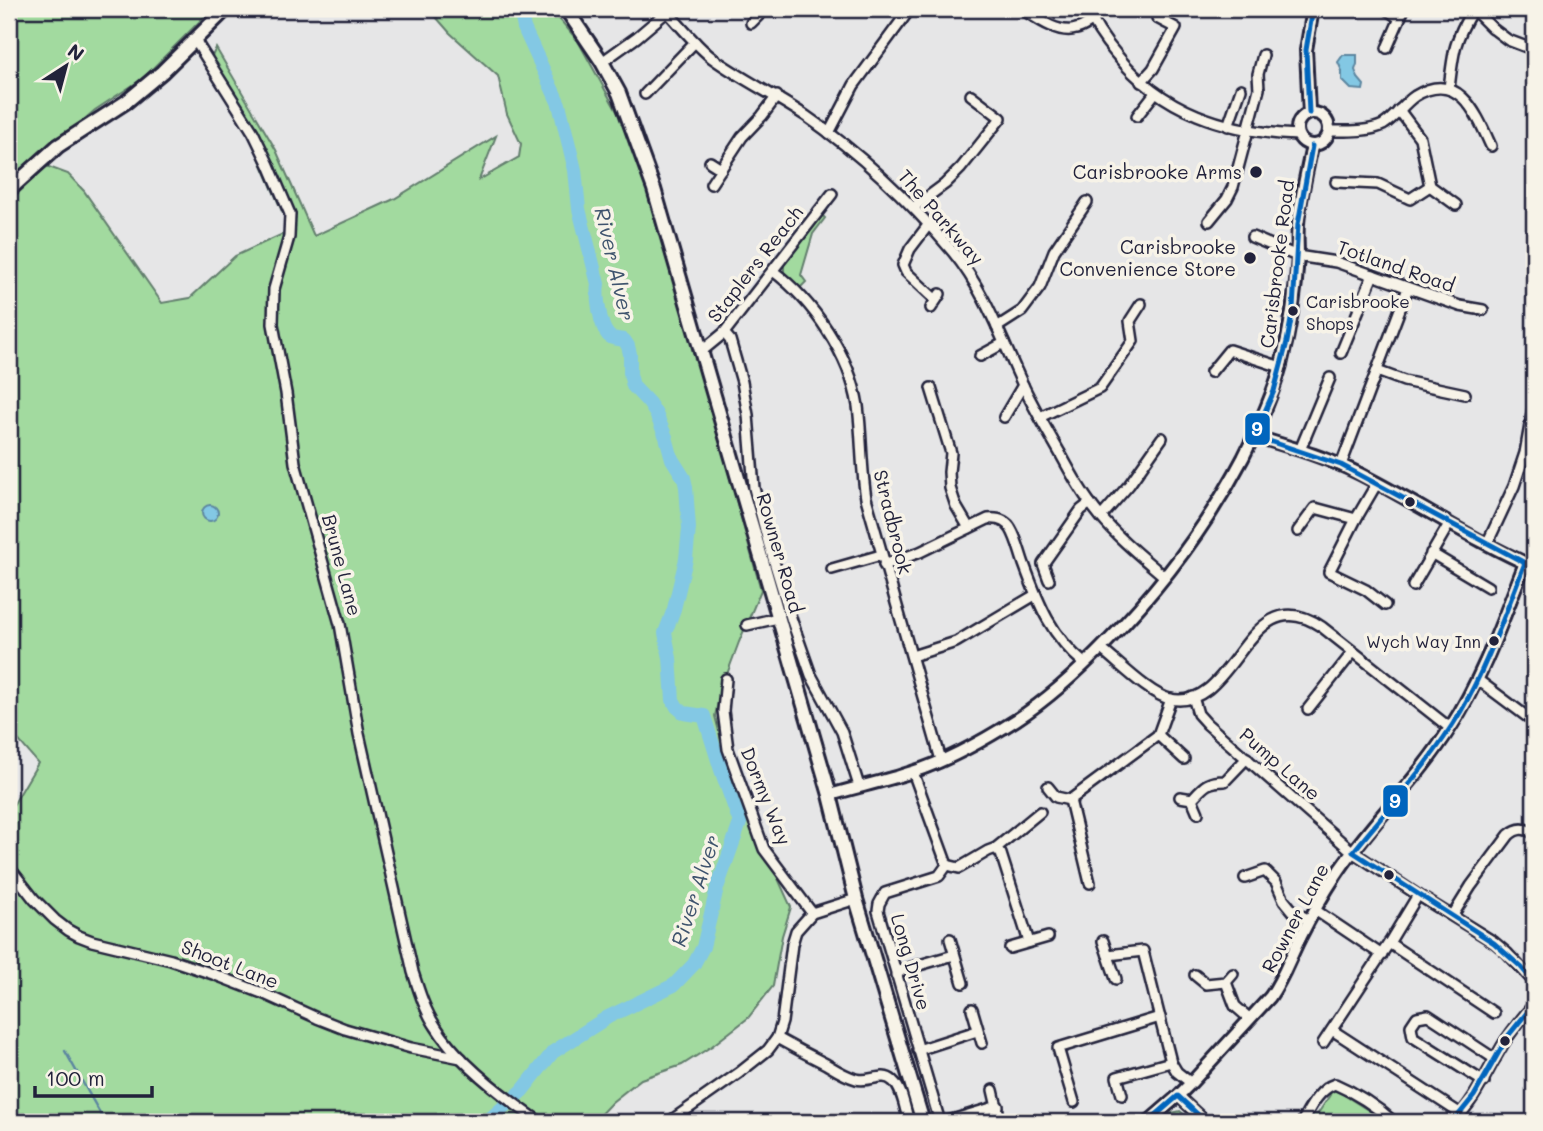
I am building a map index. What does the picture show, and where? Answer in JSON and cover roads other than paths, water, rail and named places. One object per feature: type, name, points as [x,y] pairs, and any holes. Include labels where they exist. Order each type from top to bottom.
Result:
[{"type":"main road","points":[[9,190],[58,146],[126,102],[162,72],[226,9]]},
{"type":"main road","name":"Rowner Road","points":[[566,9],[602,62],[619,93],[654,190],[830,795],[856,899],[923,1122]]},
{"type":"street","points":[[751,23],[765,9]]},
{"type":"street","points":[[829,133],[854,85],[910,9]]},
{"type":"street","points":[[1022,9],[1066,31],[1092,21]]},
{"type":"street","points":[[1087,9],[1092,21],[1126,67],[1155,93],[1177,106],[1228,126],[1247,131],[1298,135]]},
{"type":"street","points":[[1309,114],[1306,50],[1313,9]]},
{"type":"street","points":[[1386,9],[1402,13],[1387,48]]},
{"type":"street","points":[[1449,89],[1454,48],[1473,9],[1508,40],[1529,48]]},
{"type":"street","points":[[602,62],[669,10]]},
{"type":"street","name":"The Parkway","points":[[669,10],[709,55],[777,96],[829,133],[880,174],[929,224],[970,274],[990,310],[1023,385],[1090,503],[1115,533],[1165,578]]},
{"type":"street","points":[[1142,82],[1153,69],[1176,28],[1157,18]]},
{"type":"street","name":"Brune Lane","points":[[195,40],[253,132],[290,214],[289,237],[274,289],[273,324],[295,463],[340,624],[359,734],[420,994],[434,1025],[461,1058],[499,1092],[540,1122]]},
{"type":"street","points":[[645,94],[695,42]]},
{"type":"street","points":[[1209,221],[1233,187],[1259,89],[1258,74],[1263,55]]},
{"type":"street","points":[[1228,126],[1241,89]]},
{"type":"street","points":[[1329,131],[1361,130],[1383,125],[1416,95],[1433,89],[1449,89],[1462,96],[1475,111],[1491,146]]},
{"type":"street","points":[[1137,116],[1155,93]]},
{"type":"street","points":[[914,207],[961,168],[1001,118],[971,95]]},
{"type":"street","points":[[711,184],[742,138],[777,96]]},
{"type":"street","points":[[1399,110],[1420,138],[1430,186],[1456,205]]},
{"type":"street","points":[[1309,114],[1322,115],[1329,131],[1328,137],[1322,143],[1312,146],[1305,144],[1298,135],[1297,127],[1299,120],[1309,114]]},
{"type":"street","name":"Carisbrooke Road","points":[[830,795],[913,772],[942,760],[1015,720],[1050,695],[1101,649],[1165,578],[1205,523],[1232,479],[1270,401],[1281,367],[1293,309],[1298,224],[1312,146]]},
{"type":"street","points":[[710,162],[721,169]]},
{"type":"street","points":[[1336,182],[1378,184],[1410,200],[1430,186]]},
{"type":"street","name":"Staplers Reach","points":[[702,351],[724,333],[832,194]]},
{"type":"street","points":[[997,327],[1022,311],[1040,288],[1054,251],[1087,202]]},
{"type":"street","points":[[929,224],[910,249],[903,265],[906,272],[935,301]]},
{"type":"street","name":"Totland Road","points":[[1252,237],[1297,256],[1336,262],[1460,306],[1483,310]]},
{"type":"street","name":"Stradbrook","points":[[773,271],[788,283],[814,312],[829,335],[852,382],[858,404],[866,498],[942,760]]},
{"type":"street","points":[[1341,353],[1373,275]]},
{"type":"street","points":[[1341,465],[1408,288]]},
{"type":"street","points":[[1040,417],[1100,388],[1133,341],[1130,321],[1141,304]]},
{"type":"street","points":[[724,333],[730,340],[742,382],[748,415],[754,488],[769,545],[811,674],[842,732],[859,786]]},
{"type":"street","points":[[980,356],[1004,343]]},
{"type":"street","points":[[1211,372],[1229,350],[1281,367]]},
{"type":"street","points":[[1377,371],[1404,381],[1465,394]]},
{"type":"street","points":[[1300,450],[1329,378]]},
{"type":"street","points":[[1004,417],[1023,385]]},
{"type":"street","points":[[931,387],[951,453],[950,488],[956,506],[969,528]]},
{"type":"street","points":[[1487,544],[1514,486],[1525,453],[1534,403]]},
{"type":"street","points":[[1254,436],[1341,465],[1530,565]]},
{"type":"street","points":[[1101,517],[1129,485],[1162,438]]},
{"type":"street","points":[[1377,483],[1329,572],[1366,590],[1385,605]]},
{"type":"street","points":[[1049,580],[1043,564],[1081,510],[1090,503]]},
{"type":"street","points":[[1298,531],[1315,508],[1356,519]]},
{"type":"street","points":[[884,565],[920,552],[988,519],[1004,521],[1012,530],[1045,617],[1059,639],[1085,664]]},
{"type":"street","points":[[1413,586],[1449,524]]},
{"type":"street","points":[[1431,553],[1488,587]]},
{"type":"street","points":[[832,569],[881,555]]},
{"type":"street","name":"Rowner Lane","points":[[1147,1122],[1191,1083],[1279,984],[1312,915],[1336,875],[1450,728],[1478,680],[1530,565]]},
{"type":"street","points":[[912,656],[956,642],[1035,595]]},
{"type":"street","points":[[1101,649],[1150,689],[1171,699],[1194,697],[1215,684],[1261,627],[1273,620],[1297,615],[1311,619],[1450,728]]},
{"type":"street","points":[[747,625],[778,618]]},
{"type":"street","points":[[1308,709],[1353,652]]},
{"type":"street","name":"Dormy Way","points":[[726,679],[723,711],[728,749],[764,849],[811,913]]},
{"type":"street","points":[[1478,680],[1534,722]]},
{"type":"street","name":"Pump Lane","points":[[1194,697],[1198,714],[1353,852],[1494,942],[1534,982]]},
{"type":"street","points":[[1048,787],[1056,797],[1070,800],[1158,735],[1171,699]]},
{"type":"street","points":[[1158,735],[1184,759]]},
{"type":"street","points":[[1192,799],[1203,781],[1226,783],[1247,758]]},
{"type":"street","points":[[913,772],[947,865]]},
{"type":"street","points":[[1180,797],[1192,799]]},
{"type":"street","points":[[1192,799],[1198,813]]},
{"type":"street","points":[[1070,800],[1090,883]]},
{"type":"street","name":"Long Drive","points":[[942,1122],[896,975],[878,911],[879,904],[885,893],[939,876],[947,865],[959,868],[996,848],[1040,812]]},
{"type":"street","points":[[1452,915],[1509,835],[1515,830],[1523,829],[1534,834]]},
{"type":"street","points":[[996,848],[1001,854],[1029,942]]},
{"type":"street","name":"Shoot Lane","points":[[9,867],[55,920],[79,936],[182,963],[345,1028],[411,1048],[461,1058]]},
{"type":"street","points":[[1245,878],[1265,871],[1276,882],[1284,900],[1293,911],[1312,915],[1382,955]]},
{"type":"street","points":[[1323,1043],[1382,955],[1418,895]]},
{"type":"street","points":[[669,1122],[768,1050],[777,1038],[782,1022],[796,931],[811,913],[856,899]]},
{"type":"street","points":[[1010,948],[1048,937]]},
{"type":"street","points":[[950,939],[963,983]]},
{"type":"street","points":[[1103,941],[1116,979]]},
{"type":"street","points":[[1389,943],[1494,1013]]},
{"type":"street","points":[[1108,955],[1143,951],[1171,1062],[1177,1072],[1191,1083]]},
{"type":"street","points":[[896,975],[902,970],[954,955]]},
{"type":"street","points":[[1195,975],[1206,984],[1226,982],[1233,974]]},
{"type":"street","points":[[1226,982],[1235,1006],[1250,1019]]},
{"type":"street","points":[[1452,1122],[1461,1115],[1484,1082],[1510,1033],[1534,1004]]},
{"type":"street","points":[[972,1009],[982,1043]]},
{"type":"street","points":[[1484,1082],[1413,1037],[1411,1026],[1417,1017],[1428,1015],[1495,1059]]},
{"type":"street","points":[[1074,1102],[1058,1048],[1160,1017]]},
{"type":"street","points":[[1332,1030],[1461,1115]]},
{"type":"street","points":[[918,1051],[977,1031]]},
{"type":"street","points":[[777,1038],[857,1079],[888,1077],[899,1088],[909,1122]]},
{"type":"street","points":[[1122,1096],[1117,1077],[1171,1062]]},
{"type":"street","points":[[1303,1122],[1319,1095],[1328,1086],[1335,1084],[1348,1089],[1394,1122]]},
{"type":"street","points":[[993,1090],[1000,1119]]},
{"type":"street","points":[[1178,1096],[1206,1122]]},
{"type":"street","points":[[942,1122],[998,1106]]},
{"type":"water","points":[[1343,55],[1357,55],[1355,70],[1364,85],[1363,90],[1351,89],[1342,80],[1338,62]]},
{"type":"water","points":[[210,505],[216,507],[216,519],[210,521],[204,519],[202,513],[204,507]]},
{"type":"waterway","name":"River Alver","points":[[486,1122],[522,1091],[553,1052],[608,1017],[674,985],[694,964],[703,947],[717,888],[740,823],[704,716],[684,713],[673,700],[665,633],[674,609],[686,559],[689,528],[684,478],[672,459],[656,414],[633,386],[628,346],[624,340],[613,338],[605,331],[598,303],[598,284],[579,209],[575,170],[559,104],[524,28],[520,9]]},
{"type":"waterway","points":[[65,1051],[105,1122]]},
{"type":"place","name":"Carisbrooke Arms","points":[[1256,172]]},
{"type":"place","name":"Carisbrooke Convenience Store","points":[[1250,258]]},
{"type":"place","name":"Carisbrooke Shops","points":[[1293,311]]},
{"type":"place","name":"Wych Way Inn","points":[[1494,641]]}]
